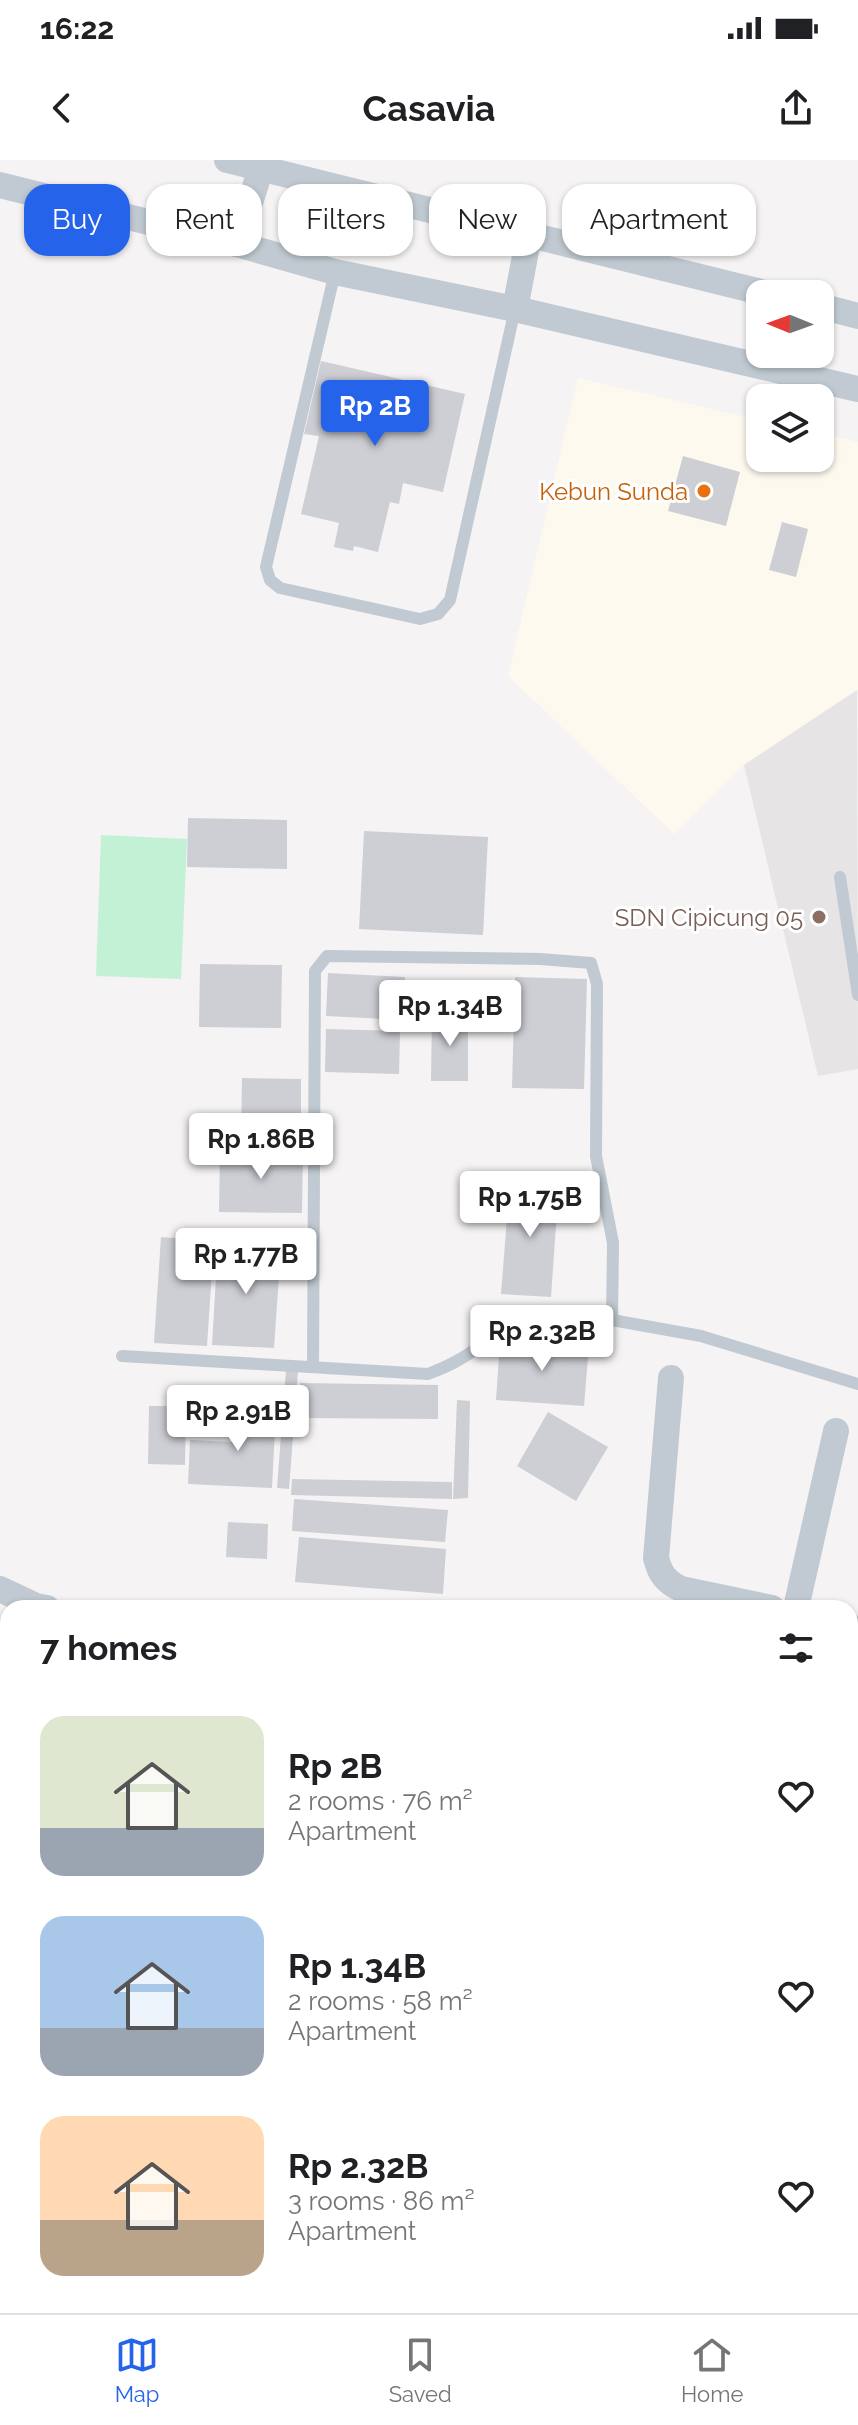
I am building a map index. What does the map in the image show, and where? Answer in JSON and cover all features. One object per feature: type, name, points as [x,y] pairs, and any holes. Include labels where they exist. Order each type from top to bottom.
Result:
[{"type":"street","points":[[227,160],[429,210]]},
{"type":"street","points":[[256,184],[261,168]]},
{"type":"street","points":[[0,185],[146,221]]},
{"type":"street","points":[[546,239],[746,288]]},
{"type":"street","points":[[262,251],[335,272],[515,309],[858,389]]},
{"type":"street","points":[[515,309],[525,256]]},
{"type":"street","points":[[834,310],[858,316]]},
{"type":"street","points":[[671,1378],[656,1558],[659,1570],[664,1578],[681,1589],[734,1600]]},
{"type":"street","points":[[798,1600],[836,1431]]},
{"type":"lane","points":[[335,272],[266,567],[270,580],[280,588],[420,619],[438,614],[450,600],[515,309]]},
{"type":"lane","points":[[840,877],[858,995]]},
{"type":"lane","points":[[313,1367],[315,971],[327,956],[540,959],[591,963],[597,984],[596,1156],[613,1243],[612,1320]]},
{"type":"lane","points":[[122,1356],[428,1374],[446,1367],[494,1336],[511,1330],[544,1322],[612,1320],[701,1336],[858,1384]]},
{"type":"shaded area","points":[[578,378],[746,417],[746,472],[834,472],[834,436],[858,442],[858,691],[744,765],[674,834],[508,676]]},
{"type":"shaded area","name":"SDN Cipicung 05","points":[[857,690],[858,1069],[818,1076],[744,765]]},
{"type":"green space","points":[[101,835],[187,839],[181,979],[96,976]]},
{"type":"building","points":[[321,361],[465,394],[443,492],[403,483],[399,504],[390,502],[378,552],[354,546],[353,551],[334,547],[339,523],[301,514],[319,436],[304,434]]},
{"type":"building","name":"Kebun Sunda","points":[[683,456],[740,472],[726,526],[668,511]]},
{"type":"building","points":[[782,522],[808,529],[796,577],[769,570]]},
{"type":"building","points":[[188,818],[287,820],[287,869],[187,867]]},
{"type":"building","points":[[364,831],[488,837],[483,935],[359,929]]},
{"type":"building","points":[[200,964],[282,965],[281,1028],[199,1027]]},
{"type":"building","points":[[328,973],[405,977],[403,1020],[326,1016]]},
{"type":"building","points":[[515,977],[587,979],[584,1089],[512,1088]]},
{"type":"building","points":[[432,1015],[468,1015],[468,1081],[431,1081]]},
{"type":"building","points":[[326,1029],[400,1031],[399,1074],[325,1072]]},
{"type":"building","points":[[242,1078],[301,1079],[301,1141],[241,1140]]},
{"type":"building","points":[[220,1149],[303,1150],[302,1213],[219,1212]]},
{"type":"building","points":[[510,1180],[559,1183],[551,1297],[501,1294]]},
{"type":"building","points":[[161,1237],[214,1241],[207,1346],[154,1343]]},
{"type":"building","points":[[218,1244],[281,1247],[274,1348],[212,1345]]},
{"type":"building","points":[[500,1340],[589,1345],[584,1406],[496,1400]]},
{"type":"building","points":[[286,1370],[298,1371],[289,1489],[277,1488]]},
{"type":"building","points":[[300,1383],[438,1385],[438,1419],[300,1418]]},
{"type":"building","points":[[457,1400],[470,1401],[468,1498],[453,1499]]},
{"type":"building","points":[[149,1406],[186,1406],[185,1465],[148,1464]]},
{"type":"building","points":[[235,1406],[276,1408],[272,1488],[188,1484],[190,1440],[233,1442]]},
{"type":"building","points":[[548,1412],[608,1447],[576,1501],[517,1466]]},
{"type":"building","points":[[292,1479],[452,1482],[452,1499],[291,1495]]},
{"type":"building","points":[[294,1499],[448,1510],[445,1542],[292,1531]]},
{"type":"building","points":[[228,1522],[268,1524],[267,1559],[226,1557]]},
{"type":"building","points":[[299,1537],[446,1549],[443,1594],[295,1582]]},
{"type":"place","name":"Kebun Sunda","points":[[704,491]]},
{"type":"place","name":"SDN Cipicung 05","points":[[819,917]]}]
